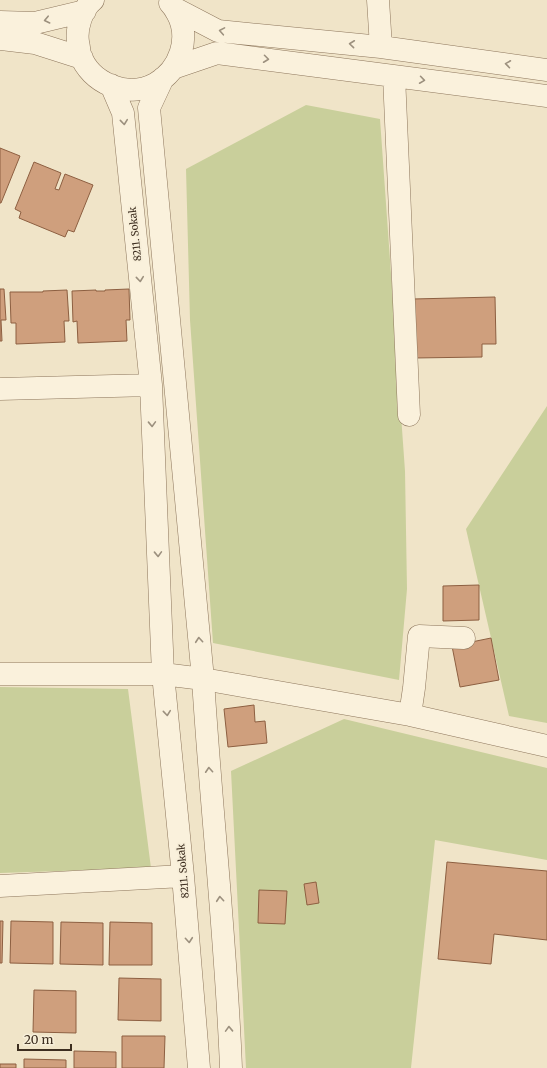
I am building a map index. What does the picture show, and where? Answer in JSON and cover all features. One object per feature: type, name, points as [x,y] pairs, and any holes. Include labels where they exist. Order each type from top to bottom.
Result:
[{"type":"street","points":[[378,0],[381,47]]},
{"type":"street","points":[[171,4],[218,31],[381,47],[547,70]]},
{"type":"street","points":[[89,6],[81,17],[77,35],[80,54],[88,70],[102,82],[119,89],[137,89],[155,84],[168,73],[178,61],[183,45],[183,29],[178,13],[171,4]]},
{"type":"street","points":[[0,22],[35,23],[89,6]]},
{"type":"street","points":[[0,40],[35,43],[82,58]]},
{"type":"street","points":[[231,1068],[228,996],[209,773],[203,679],[149,108],[168,73],[217,54],[547,96]]},
{"type":"street","points":[[394,76],[408,414]]},
{"type":"street","name":"8211. Sokak","points":[[111,85],[123,113],[150,385],[163,674],[183,876],[199,1068]]},
{"type":"street","points":[[0,389],[150,385]]},
{"type":"street","points":[[410,715],[419,636],[464,638]]},
{"type":"street","points":[[0,674],[163,674],[203,679],[410,715],[547,746]]},
{"type":"street","points":[[0,886],[183,876]]},
{"type":"green space","points":[[306,105],[380,119],[405,471],[407,589],[399,680],[213,643],[190,320],[186,169]]},
{"type":"green space","points":[[547,406],[547,723],[509,716],[466,529]]},
{"type":"green space","points":[[0,687],[128,689],[151,868],[0,873]]},
{"type":"green space","points":[[344,719],[547,768],[547,860],[435,840],[411,1068],[246,1068],[231,771]]},
{"type":"building","points":[[0,148],[20,156],[1,203],[0,203]]},
{"type":"building","points":[[34,162],[61,173],[55,189],[59,190],[65,174],[93,185],[74,232],[68,230],[65,237],[19,218],[21,212],[15,209]]},
{"type":"building","points":[[0,289],[4,289],[6,320],[1,320],[2,341],[0,341]]},
{"type":"building","points":[[129,289],[130,320],[126,320],[127,341],[78,343],[77,321],[73,322],[72,291]]},
{"type":"building","points":[[67,290],[69,321],[64,321],[65,342],[16,344],[16,323],[11,323],[10,292]]},
{"type":"building","points":[[495,297],[496,344],[482,344],[482,357],[414,358],[413,299]]},
{"type":"building","points":[[479,585],[479,620],[443,621],[443,586]]},
{"type":"building","points":[[491,638],[499,680],[460,687],[452,646]]},
{"type":"building","points":[[254,705],[255,722],[265,721],[267,743],[228,747],[224,709]]},
{"type":"building","points":[[447,862],[547,871],[547,940],[494,934],[491,964],[438,959]]},
{"type":"building","points":[[316,882],[319,903],[307,905],[304,884]]},
{"type":"building","points":[[259,890],[287,891],[285,924],[258,923]]},
{"type":"building","points":[[0,921],[3,921],[2,963],[0,963]]},
{"type":"building","points":[[11,921],[53,922],[53,964],[10,963]]},
{"type":"building","points":[[61,922],[103,923],[103,965],[60,964]]},
{"type":"building","points":[[110,922],[152,923],[152,965],[109,965]]},
{"type":"building","points":[[119,978],[161,979],[161,1021],[118,1020]]},
{"type":"building","points":[[34,990],[76,991],[76,1033],[33,1032]]},
{"type":"building","points":[[122,1036],[165,1036],[164,1068],[122,1068]]},
{"type":"building","points":[[74,1051],[116,1052],[116,1068],[74,1068]]},
{"type":"building","points":[[24,1059],[66,1060],[66,1068],[24,1068]]},
{"type":"building","points":[[0,1064],[16,1064],[16,1068],[0,1068]]}]
